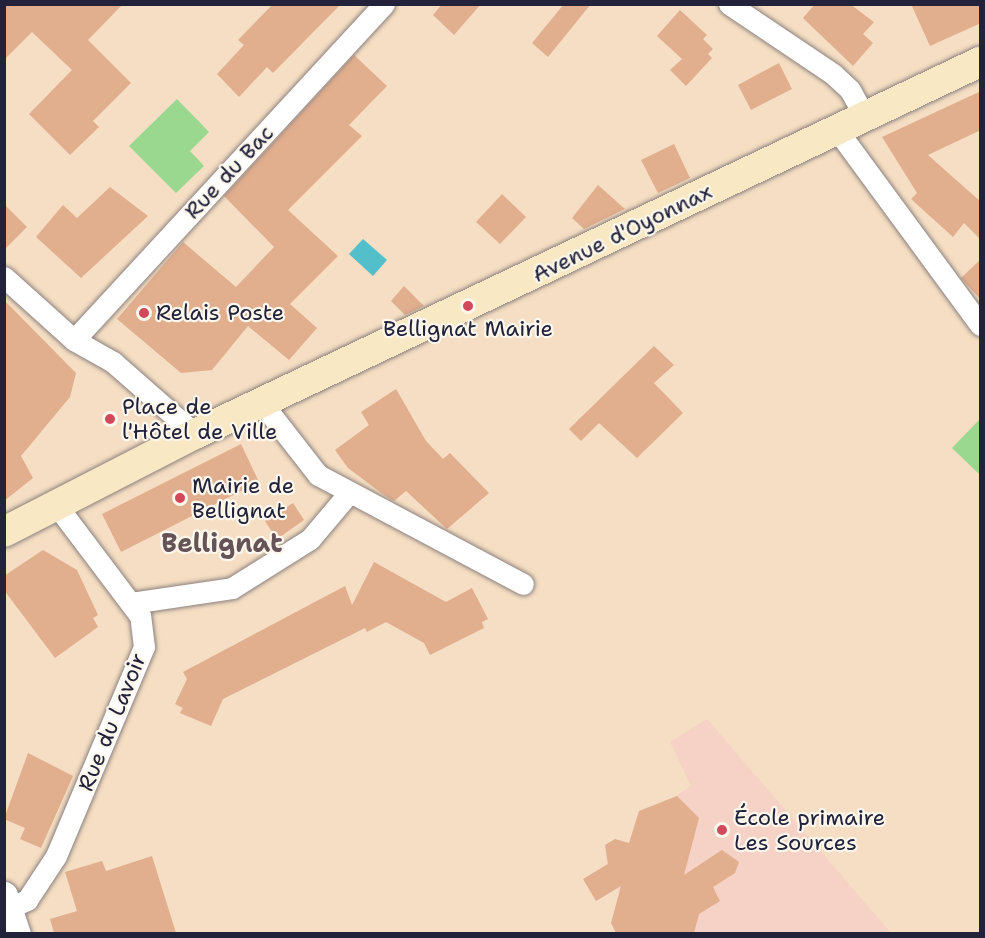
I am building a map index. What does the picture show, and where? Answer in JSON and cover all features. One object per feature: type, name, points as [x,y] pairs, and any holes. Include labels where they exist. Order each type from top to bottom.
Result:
[{"type":"main road","name":"Avenue d'Oyonnax","points":[[262,403],[981,62]]},
{"type":"main road","points":[[4,532],[55,503],[262,403]]},
{"type":"street","name":"Rue du Bac","points":[[74,340],[384,4]]},
{"type":"street","points":[[729,4],[833,74],[850,90],[865,117]]},
{"type":"street","points":[[837,130],[981,325]]},
{"type":"street","points":[[4,277],[74,340],[113,362],[195,434]]},
{"type":"street","points":[[262,403],[318,475],[348,494],[523,584]]},
{"type":"street","points":[[131,603],[232,588],[310,539],[348,494]]},
{"type":"street","name":"Rue du Lavoir","points":[[7,902],[27,900],[56,856],[139,663],[145,633],[131,603],[55,503]]},
{"type":"street","points":[[7,902],[17,933]]},
{"type":"shaded area","name":"École primaire Les Sources","points":[[707,719],[891,933],[616,933],[611,923],[622,911],[618,888],[596,901],[583,879],[607,864],[605,845],[615,839],[635,857],[639,811],[658,808],[691,786],[670,742]]},
{"type":"green space","points":[[177,99],[209,132],[190,151],[204,166],[176,193],[129,146]]},
{"type":"green space","points":[[980,419],[980,475],[952,448]]},
{"type":"water","points":[[363,239],[387,260],[373,276],[349,254]]},
{"type":"building","points":[[4,4],[123,4],[88,40],[131,83],[93,121],[99,127],[70,155],[29,114],[72,70],[32,32],[4,60]]},
{"type":"building","points":[[273,4],[341,4],[273,73],[267,67],[239,97],[217,74],[244,45],[238,40]]},
{"type":"building","points":[[442,4],[481,4],[454,35],[433,15]]},
{"type":"building","points":[[564,4],[591,4],[548,57],[532,43]]},
{"type":"building","points":[[815,4],[850,4],[874,22],[863,34],[873,43],[853,66],[803,18]]},
{"type":"building","points":[[911,4],[981,4],[981,23],[930,46]]},
{"type":"building","points":[[680,10],[707,35],[703,39],[713,49],[708,54],[712,58],[686,86],[670,70],[682,59],[657,36]]},
{"type":"building","points":[[354,55],[387,86],[349,125],[362,136],[288,210],[338,256],[290,304],[317,328],[289,360],[248,326],[212,370],[181,373],[117,319],[183,242],[236,287],[274,247],[224,196]]},
{"type":"building","points":[[779,63],[792,89],[751,110],[738,85]]},
{"type":"building","points":[[981,91],[981,130],[928,155],[981,202],[981,240],[964,223],[953,237],[911,199],[917,193],[882,137]]},
{"type":"building","points":[[674,144],[690,178],[658,193],[641,160]]},
{"type":"building","points":[[598,185],[625,209],[584,229],[572,218]]},
{"type":"building","points":[[110,187],[148,216],[81,278],[36,237],[63,205],[77,218]]},
{"type":"building","points":[[502,194],[526,217],[500,244],[476,222]]},
{"type":"building","points":[[4,204],[27,227],[4,250]]},
{"type":"building","points":[[981,259],[981,300],[961,278]]},
{"type":"building","points":[[404,286],[424,306],[405,315],[391,301]]},
{"type":"building","points":[[4,300],[76,373],[70,397],[21,456],[33,478],[4,501]]},
{"type":"building","points":[[654,346],[674,365],[654,383],[683,413],[637,458],[599,423],[581,441],[569,429]]},
{"type":"building","points":[[396,389],[426,441],[443,459],[450,453],[489,493],[447,529],[406,491],[394,501],[384,495],[348,468],[335,450],[369,425],[361,412]]},
{"type":"building","name":"Mairie de Bellignat","points":[[241,444],[259,482],[121,552],[102,514]]},
{"type":"building","points":[[293,503],[304,520],[277,539],[265,521]]},
{"type":"building","points":[[43,550],[77,570],[98,615],[93,618],[98,627],[55,658],[4,590],[4,576]]},
{"type":"building","points":[[374,562],[446,602],[472,588],[488,619],[482,622],[484,628],[430,655],[424,643],[386,622],[367,632],[365,628],[223,699],[211,726],[180,713],[183,708],[175,704],[187,679],[183,672],[345,586],[352,605]]},
{"type":"building","points":[[28,753],[73,776],[41,848],[20,839],[25,828],[4,819]]},
{"type":"building","points":[[677,796],[699,818],[684,875],[722,850],[739,862],[735,873],[713,887],[720,901],[699,914],[694,933],[616,933],[611,923],[621,886],[596,901],[583,879],[608,864],[605,845],[615,839],[629,843],[639,811]]},
{"type":"building","points":[[152,856],[176,933],[54,933],[50,919],[77,911],[65,872],[102,861],[106,871]]},
{"type":"place","name":"Bellignat Mairie","points":[[468,306]]},
{"type":"place","name":"Relais Poste","points":[[144,313]]},
{"type":"place","name":"Place de l'Hôtel de Ville","points":[[110,419]]},
{"type":"place","name":"Mairie de Bellignat","points":[[180,498]]},
{"type":"place","name":"École primaire Les Sources","points":[[722,830]]},
{"type":"district","name":"Bellignat","points":[[222,543]]}]
